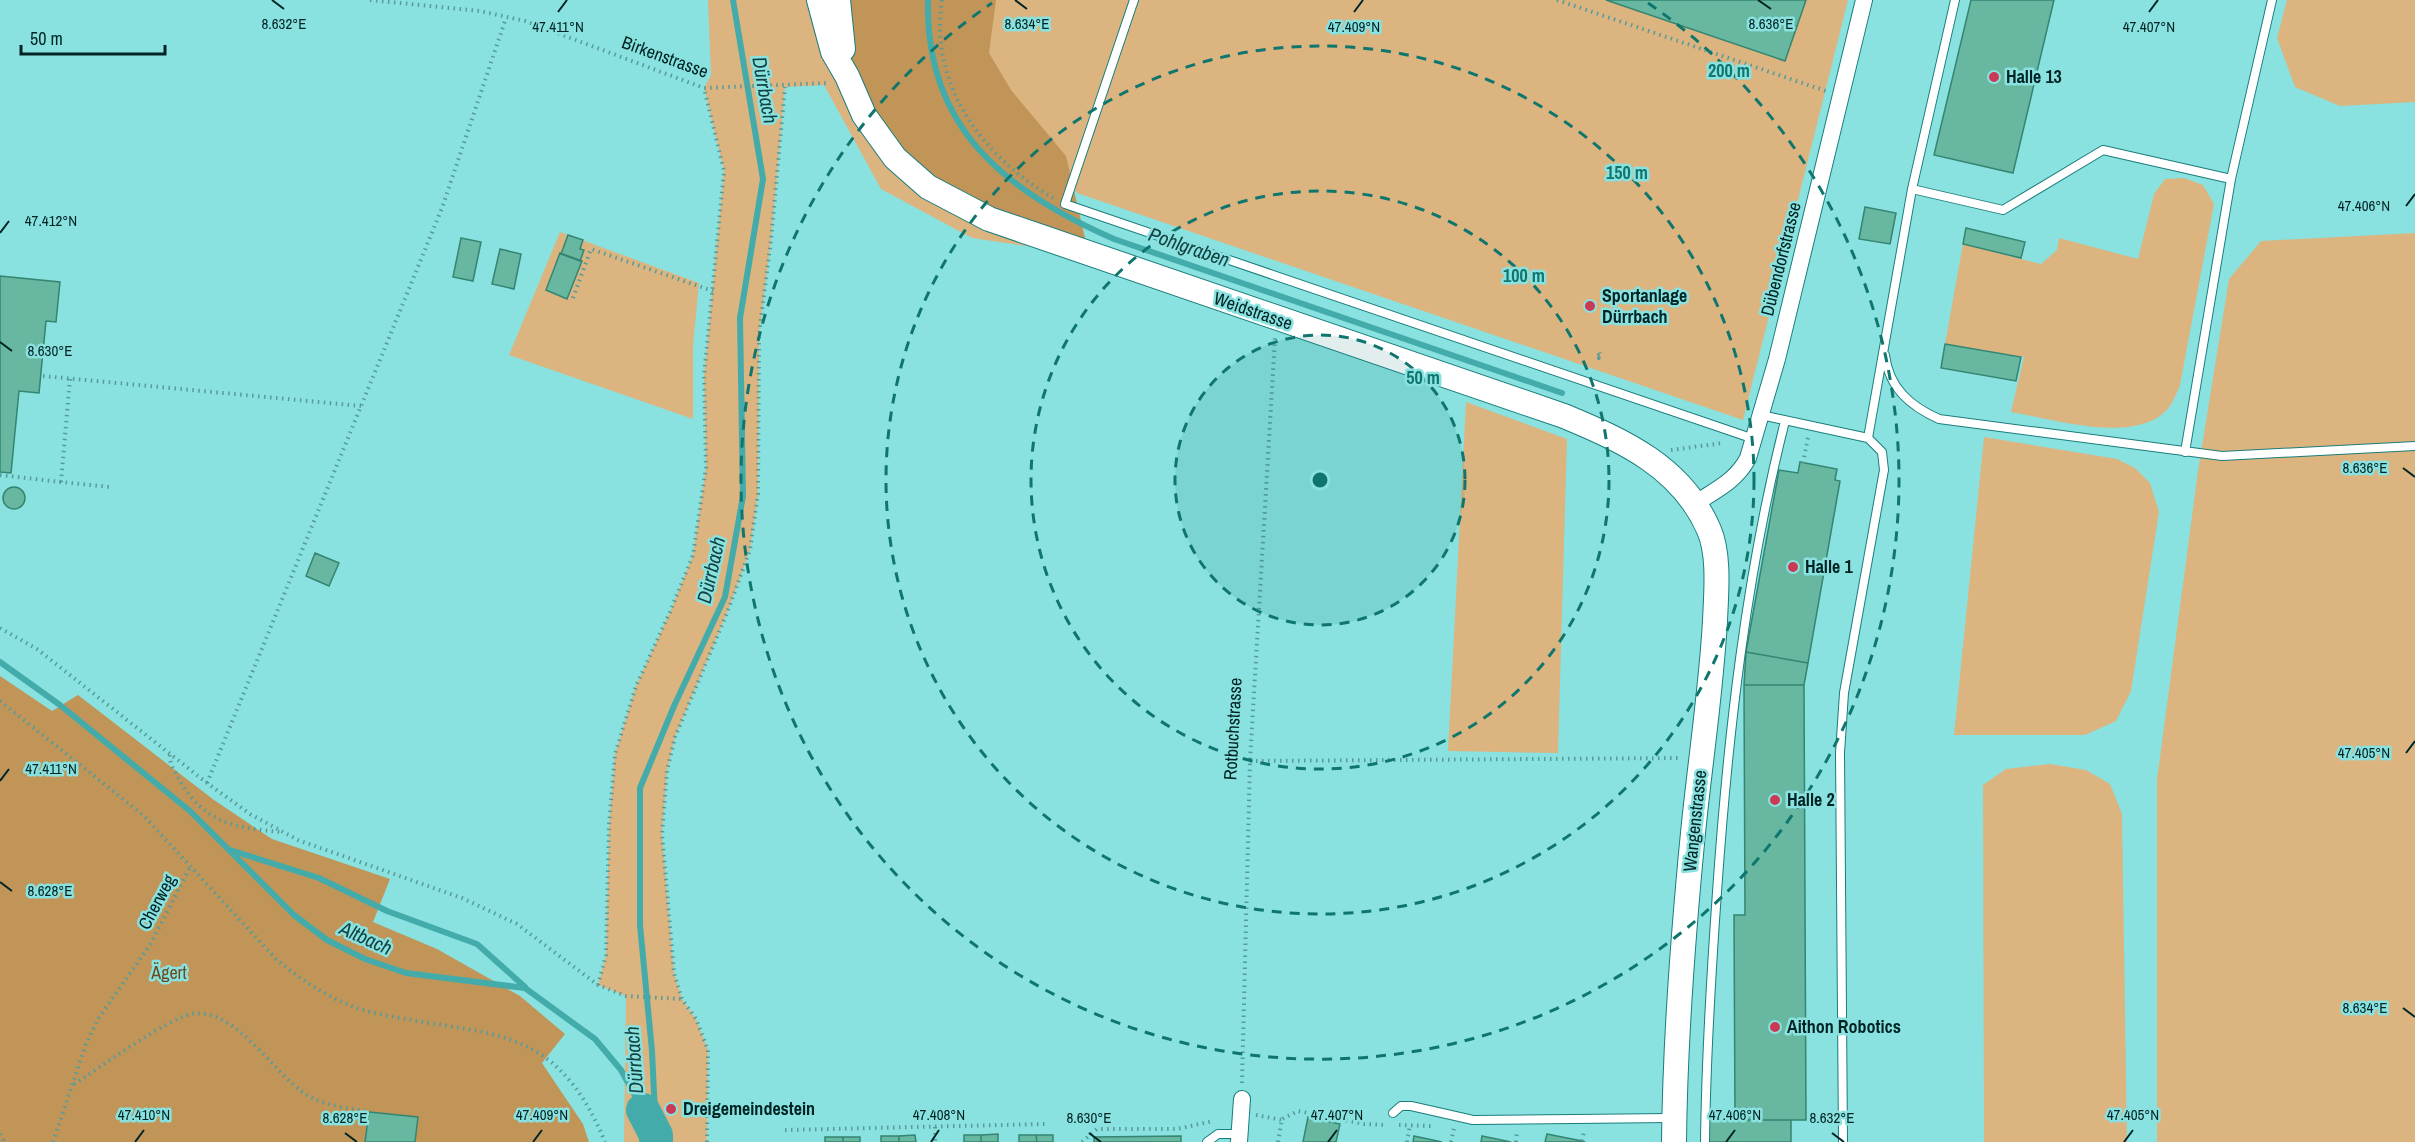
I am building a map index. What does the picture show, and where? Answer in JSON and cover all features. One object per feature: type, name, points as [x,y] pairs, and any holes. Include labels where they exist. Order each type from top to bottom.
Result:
[{"type":"main road","name":"Weidstrasse","points":[[819,0],[832,52],[847,75],[864,116],[895,158],[928,187],[988,219],[1564,416],[1615,437],[1645,454],[1664,468],[1696,503]]},
{"type":"main road","name":"Weidstrasse","points":[[838,0],[847,75]]},
{"type":"main road","name":"Wangenstrasse","points":[[1674,1130],[1686,910],[1712,670],[1717,582],[1711,533],[1696,503]]},
{"type":"street","name":"Dübendorfstrasse","points":[[1696,503],[1730,482],[1742,470],[1754,439],[1864,0]]},
{"type":"lane","points":[[1134,0],[1065,204],[1754,439]]},
{"type":"lane","points":[[1868,438],[1912,189],[1955,0]]},
{"type":"lane","points":[[2185,452],[2231,179],[2272,0]]},
{"type":"lane","points":[[1912,189],[2003,210],[2103,150],[2231,179]]},
{"type":"lane","points":[[1886,333],[1887,365],[1897,389],[1915,408],[1939,419],[2185,452],[2248,456],[2415,446]]},
{"type":"lane","points":[[1761,415],[1868,438],[1882,452],[1884,470],[1845,693],[1840,753],[1843,1142]]},
{"type":"lane","points":[[1704,1142],[1708,1015],[1721,838],[1738,659],[1772,471],[1785,421]]},
{"type":"lane","points":[[1393,1113],[1401,1106],[1411,1106],[1473,1120],[1674,1130]]},
{"type":"lane","points":[[1207,1142],[1240,1121]]},
{"type":"path","name":"Birkenstrasse","points":[[370,0],[480,11],[546,28],[704,88],[824,85],[847,75]]},
{"type":"path","points":[[942,0],[938,27],[941,53],[953,91],[981,139],[1027,179],[1065,204]]},
{"type":"path","points":[[1557,0],[1841,96]]},
{"type":"path","points":[[207,783],[442,208],[506,18]]},
{"type":"path","points":[[707,1142],[708,1050],[696,1019],[682,999],[674,973],[662,834],[667,771],[675,737],[727,613],[750,550],[758,494],[759,334],[771,240],[785,87]]},
{"type":"path","points":[[598,985],[606,955],[609,825],[615,754],[636,686],[693,555],[706,467],[704,376],[724,171],[704,88]]},
{"type":"path","points":[[573,298],[591,249],[713,291]]},
{"type":"path","name":"Rotbuchstrasse","points":[[1240,1121],[1251,761],[1276,318]]},
{"type":"path","points":[[43,376],[361,406]]},
{"type":"path","points":[[61,482],[70,379]]},
{"type":"path","points":[[1803,463],[1810,426]]},
{"type":"path","points":[[1645,454],[1754,439]]},
{"type":"path","points":[[0,475],[110,487]]},
{"type":"path","points":[[0,628],[37,649],[207,783],[250,814],[284,833],[462,898],[517,924],[598,985],[626,996],[682,999]]},
{"type":"path","name":"Cherweg","points":[[0,701],[143,815],[190,867],[150,945],[98,1019],[86,1044],[53,1142]]},
{"type":"path","points":[[170,754],[170,762],[187,792],[204,812],[226,824],[284,833]]},
{"type":"path","points":[[1251,761],[1702,758]]},
{"type":"path","points":[[190,867],[276,959],[301,980],[329,996],[374,1013],[485,1030],[518,1041],[551,1062],[578,1088],[605,1142]]},
{"type":"path","points":[[74,1084],[174,1021],[193,1013],[216,1018],[232,1026],[250,1039],[290,1084],[310,1097],[369,1112]]},
{"type":"path","points":[[1082,1142],[1097,1129],[1177,1129],[1208,1120],[1282,1120],[1298,1112],[1364,1124],[1467,1127],[1473,1120]]},
{"type":"path","points":[[1278,1142],[1282,1120]]},
{"type":"path","points":[[787,1132],[935,1127],[1035,1127],[1045,1124]]},
{"type":"path","points":[[1407,1142],[1410,1125]]},
{"type":"path","points":[[935,1127],[935,1142]]},
{"type":"path","points":[[1451,1142],[1455,1127]]},
{"type":"path","points":[[1137,1129],[1137,1134]]},
{"type":"path","points":[[0,1134],[5,1142]]},
{"type":"shaded area","points":[[708,0],[838,0],[1089,255],[972,238],[881,189],[824,85],[785,87],[771,240],[759,334],[758,494],[750,550],[727,613],[675,737],[667,771],[662,834],[674,973],[682,999],[696,1019],[708,1050],[707,1142],[624,1142],[626,996],[598,985],[606,955],[609,826],[615,754],[636,686],[693,555],[706,467],[704,376],[724,171],[704,88],[711,75]]},
{"type":"shaded area","name":"Sportanlage Dürrbach","points":[[992,0],[1848,0],[1743,420],[1077,193],[1005,100],[989,53]]},
{"type":"shaded area","points":[[2287,0],[2415,0],[2415,102],[2340,106],[2295,87],[2277,38]]},
{"type":"shaded area","points":[[2184,178],[2203,185],[2214,204],[2180,385],[2170,406],[2156,418],[2138,425],[2117,428],[2072,424],[2011,412],[2024,357],[1945,344],[1963,244],[2041,264],[2057,250],[2059,238],[2138,259],[2154,194],[2165,179]]},
{"type":"shaded area","points":[[560,232],[699,283],[693,346],[693,419],[509,355]]},
{"type":"shaded area","points":[[2415,233],[2415,1142],[2157,1142],[2157,780],[2198,471],[2229,279],[2261,241]]},
{"type":"shaded area","points":[[1466,402],[1567,439],[1558,753],[1448,751]]},
{"type":"shaded area","points":[[1984,437],[2117,459],[2135,468],[2150,483],[2159,512],[2131,691],[2116,721],[2085,735],[1954,735]]},
{"type":"shaded area","points":[[2050,764],[2086,770],[2110,784],[2122,814],[2127,1142],[1984,1142],[1983,785],[2006,769]]},
{"type":"green space","points":[[838,0],[996,0],[989,53],[1011,90],[1066,156],[1089,255],[928,187],[847,76]]},
{"type":"green space","name":"Ägert","points":[[0,676],[52,711],[78,695],[214,800],[272,839],[390,879],[373,922],[437,949],[520,996],[565,1034],[542,1063],[583,1124],[589,1142],[0,1142]]},
{"type":"building","points":[[1606,0],[1806,0],[1785,61]]},
{"type":"building","name":"Halle 13","points":[[1971,0],[2054,0],[2013,173],[1934,155]]},
{"type":"building","points":[[1865,207],[1896,213],[1890,244],[1859,239]]},
{"type":"building","points":[[1966,228],[2025,242],[2021,258],[1963,244]]},
{"type":"building","points":[[568,235],[583,240],[580,249],[584,250],[580,261],[561,254]]},
{"type":"building","points":[[461,238],[481,242],[473,281],[453,277]]},
{"type":"building","points":[[500,249],[521,254],[514,289],[492,284]]},
{"type":"building","points":[[560,253],[582,261],[567,299],[546,290]]},
{"type":"building","points":[[0,276],[60,282],[56,322],[46,321],[39,393],[19,391],[11,473],[0,472]]},
{"type":"building","points":[[1945,344],[2021,357],[2016,381],[1941,368]]},
{"type":"building","name":"Halle 1","points":[[1800,462],[1837,469],[1835,480],[1840,481],[1808,663],[1746,652],[1779,470],[1798,473]]},
{"type":"building","points":[[14,487],[22,490],[25,498],[22,506],[14,509],[6,506],[3,498],[6,490]]},
{"type":"building","points":[[315,553],[339,563],[329,586],[306,576]]},
{"type":"building","points":[[1746,652],[1808,663],[1804,685],[1744,685]]},
{"type":"building","name":"Halle 2","points":[[1744,685],[1804,685],[1806,1120],[1735,1120],[1734,915],[1745,915]]},
{"type":"building","points":[[369,1112],[418,1117],[415,1142],[365,1142]]},
{"type":"building","points":[[1308,1117],[1340,1124],[1336,1142],[1303,1142]]},
{"type":"building","points":[[1708,1120],[1791,1120],[1791,1142],[1708,1142]]},
{"type":"building","points":[[998,1134],[998,1142],[981,1142],[981,1135]]},
{"type":"building","points":[[1547,1134],[1582,1141],[1585,1142],[1545,1142]]},
{"type":"building","points":[[915,1135],[916,1142],[899,1142],[899,1136]]},
{"type":"building","points":[[964,1135],[981,1135],[981,1142],[964,1142]]},
{"type":"building","points":[[1019,1135],[1036,1135],[1037,1142],[1019,1142]]},
{"type":"building","points":[[1036,1135],[1053,1135],[1053,1142],[1037,1142]]},
{"type":"building","points":[[881,1136],[899,1136],[899,1142],[881,1142]]},
{"type":"building","points":[[1181,1136],[1181,1142],[1094,1142],[1094,1137]]},
{"type":"building","points":[[1414,1136],[1442,1142],[1413,1142]]},
{"type":"building","points":[[1482,1136],[1511,1142],[1481,1142]]},
{"type":"building","points":[[825,1137],[843,1137],[843,1142],[825,1142]]},
{"type":"building","points":[[843,1137],[860,1137],[860,1142],[843,1142]]},
{"type":"waterway","name":"Dürrbach","points":[[656,1135],[652,1051],[640,925],[640,788],[674,706],[725,597],[743,496],[740,318],[763,179],[733,0]]},
{"type":"waterway","name":"Pohlgraben","points":[[928,0],[931,45],[941,85],[957,119],[979,150],[1007,176],[1039,200],[1114,239],[1562,393]]},
{"type":"waterway","name":"Altbach","points":[[0,662],[60,705],[190,811],[294,915],[327,940],[365,959],[406,973],[525,988],[595,1039],[621,1070],[643,1110]]},
{"type":"waterway","name":"Altbach","points":[[230,850],[319,878],[387,911],[477,944],[525,987]]},
{"type":"waterway","points":[[643,1110],[656,1135],[656,1142]]},
{"type":"place","name":"Halle 13","points":[[1994,77]]},
{"type":"place","name":"Sportanlage Dürrbach","points":[[1590,306]]},
{"type":"place","name":"Halle 1","points":[[1793,567]]},
{"type":"place","name":"Halle 2","points":[[1775,800]]},
{"type":"place","name":"Aithon Robotics","points":[[1775,1027]]},
{"type":"place","name":"Dreigemeindestein","points":[[671,1109]]}]
